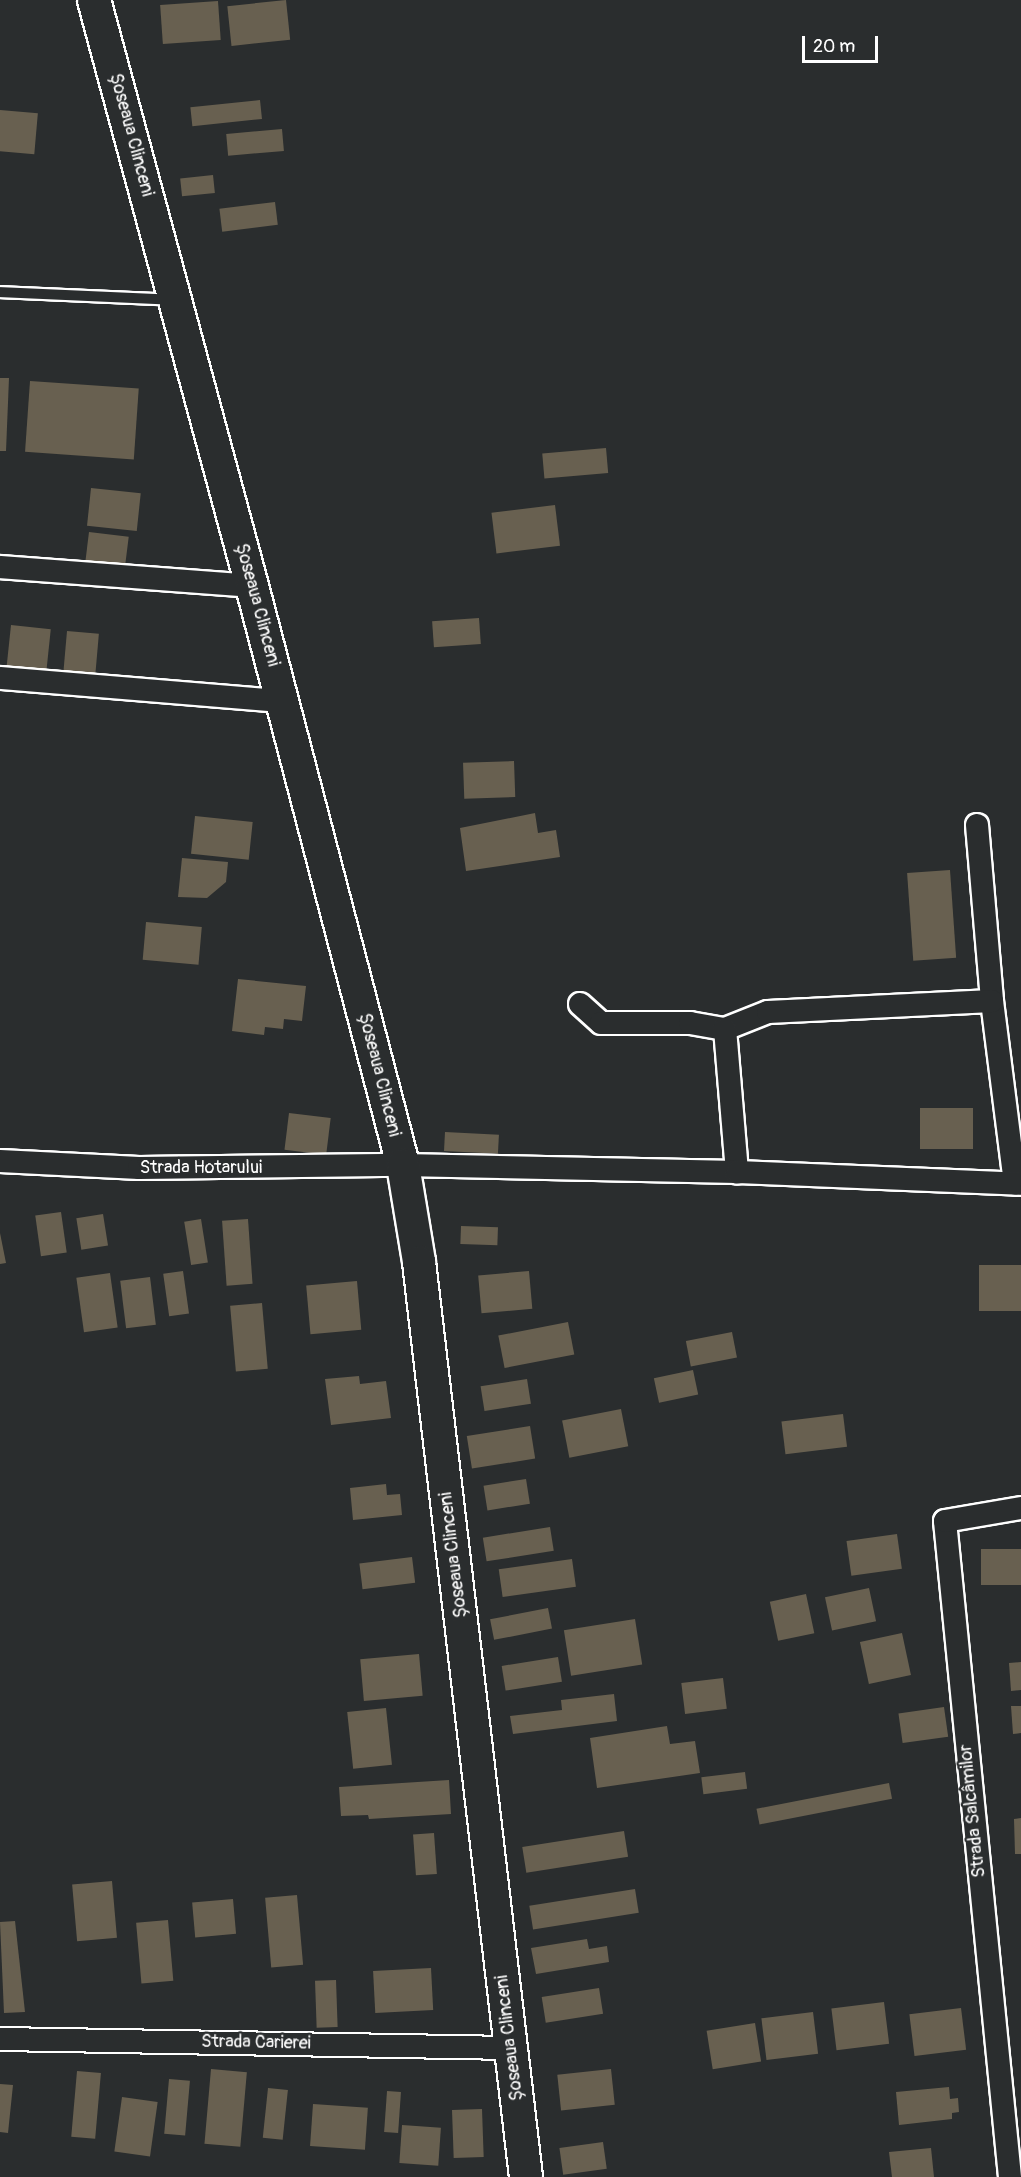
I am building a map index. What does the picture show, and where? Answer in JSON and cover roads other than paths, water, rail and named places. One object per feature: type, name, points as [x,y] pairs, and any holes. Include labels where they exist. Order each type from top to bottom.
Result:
[{"type":"main road","name":"Șoseaua Clinceni","points":[[94,0],[252,585],[403,1166],[419,1262],[526,2177]]},
{"type":"street","points":[[0,567],[252,585]]},
{"type":"street","points":[[0,678],[282,701]]},
{"type":"street","points":[[977,825],[992,1001],[1018,1184]]},
{"type":"street","points":[[580,1004],[602,1023],[690,1023],[725,1029],[768,1012],[992,1001]]},
{"type":"street","points":[[725,1029],[737,1172]]},
{"type":"street","name":"Strada Hotarului","points":[[0,1161],[140,1168],[403,1166],[737,1172],[1018,1184]]},
{"type":"street","name":"Strada Salcâmilor","points":[[1010,2177],[945,1521],[1021,1508]]},
{"type":"street","name":"Strada Carierei","points":[[0,2039],[511,2048]]},
{"type":"lane","points":[[0,292],[176,300]]}]
